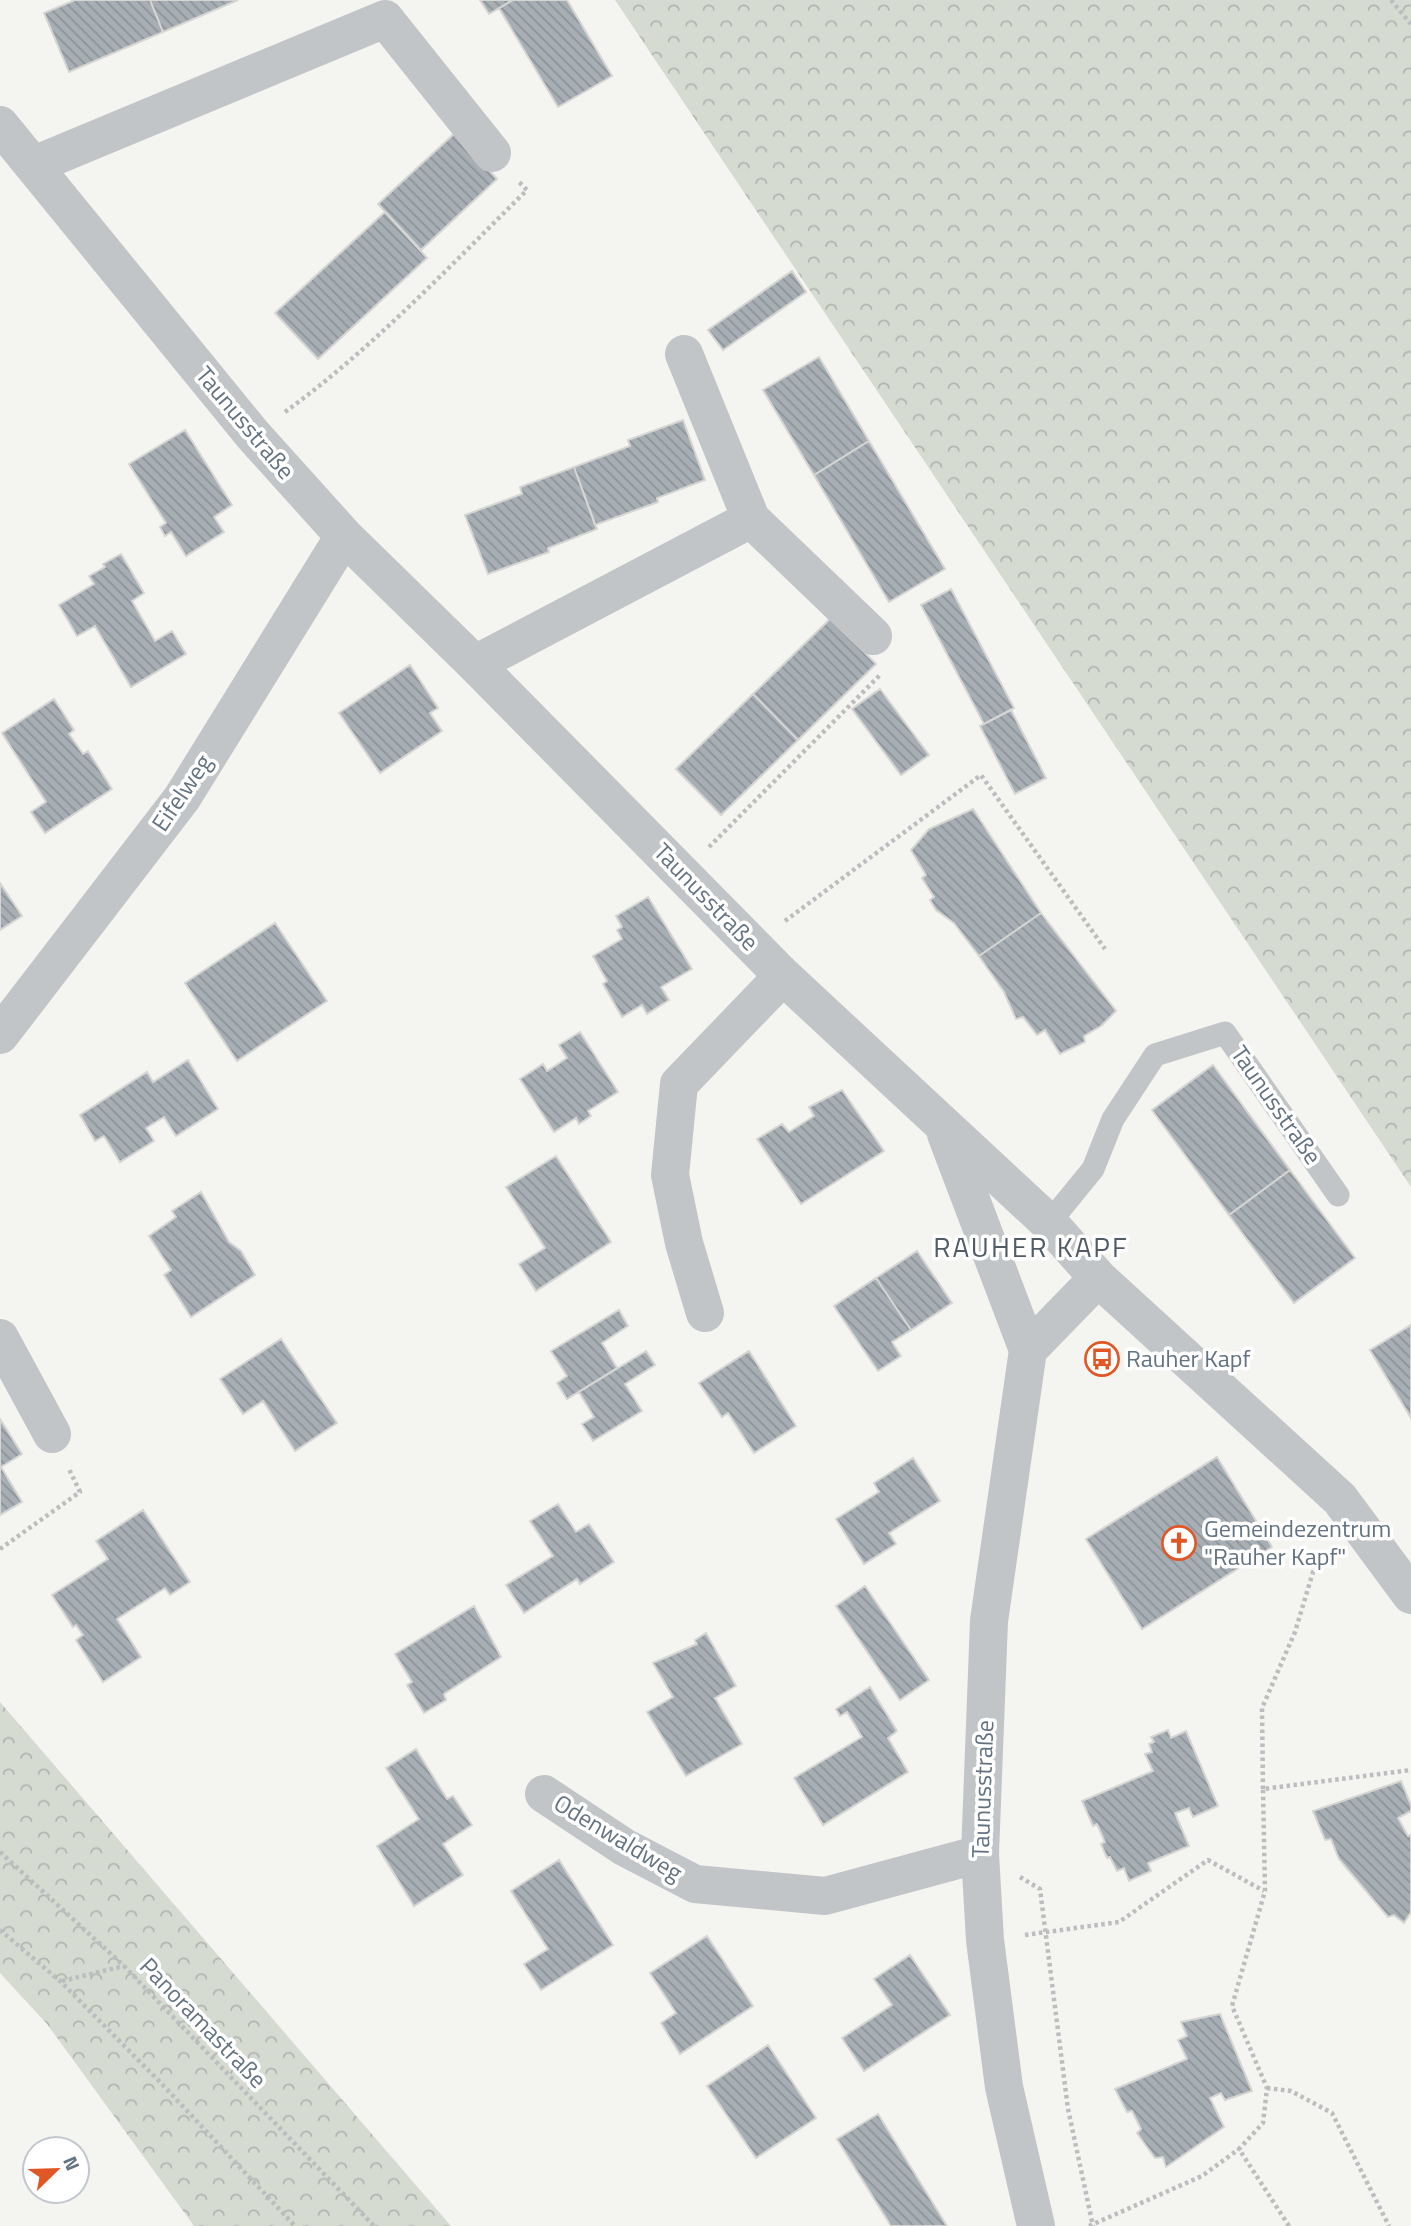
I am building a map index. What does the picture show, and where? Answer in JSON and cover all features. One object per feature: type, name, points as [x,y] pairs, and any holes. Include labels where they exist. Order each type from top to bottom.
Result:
[{"type":"street","points":[[34,165],[382,9],[492,153]]},
{"type":"street","name":"Taunusstraße","points":[[0,125],[253,435],[344,536],[684,873],[783,976],[1049,1223],[1098,1278],[1340,1499],[1411,1595]]},
{"type":"street","points":[[684,354],[751,519],[873,636]]},
{"type":"street","points":[[475,664],[751,519]]},
{"type":"street","name":"Eifelweg","points":[[0,1035],[182,797],[344,536]]},
{"type":"street","points":[[705,1313],[684,1243],[670,1175],[679,1084],[783,976]]},
{"type":"street","name":"Taunusstraße","points":[[943,1126],[1028,1350],[989,1621],[980,1854],[985,1940],[1004,2087],[1036,2226]]},
{"type":"street","points":[[1028,1350],[1098,1278]]},
{"type":"street","points":[[0,1338],[52,1434]]},
{"type":"street","name":"Odenwaldweg","points":[[544,1794],[624,1847],[695,1884],[825,1896],[980,1854]]},
{"type":"lane","name":"Taunusstraße","points":[[1049,1223],[1093,1169],[1112,1119],[1155,1055],[1225,1033],[1338,1195]]},
{"type":"path","points":[[1391,0],[1411,24]]},
{"type":"path","points":[[253,435],[327,381],[527,190],[492,153]]},
{"type":"path","points":[[684,873],[857,696]]},
{"type":"path","points":[[753,945],[981,775],[1105,949]]},
{"type":"path","points":[[0,1549],[80,1492],[52,1434]]},
{"type":"path","points":[[980,1854],[1040,1889],[1068,2109],[1092,2225],[1202,2176],[1239,2149],[1263,2123],[1267,2088],[1232,2006],[1265,1891],[1262,1708],[1295,1632],[1313,1572],[1361,1527]]},
{"type":"path","points":[[1263,1789],[1411,1770]]},
{"type":"path","name":"Panoramastraße","points":[[0,1852],[124,1966],[374,2226]]},
{"type":"path","points":[[985,1940],[1119,1922],[1208,1860],[1265,1891]]},
{"type":"path","points":[[0,1930],[61,1982],[161,2083],[295,2226]]},
{"type":"path","points":[[61,1982],[124,1966]]},
{"type":"path","points":[[1267,2088],[1291,2091],[1332,2113],[1389,2226]]},
{"type":"path","points":[[1239,2149],[1289,2226]]},
{"type":"green space","points":[[615,0],[1411,0],[1411,1187]]},
{"type":"green space","points":[[0,1702],[451,2226],[194,2226],[47,2024],[0,1973]]},
{"type":"building","points":[[75,0],[150,0],[163,32],[69,72],[44,13]]},
{"type":"building","points":[[150,0],[238,0],[163,32]]},
{"type":"building","points":[[480,0],[513,0],[489,14]]},
{"type":"building","points":[[513,0],[567,0],[612,76],[558,107],[499,8]]},
{"type":"building","points":[[455,133],[497,179],[421,250],[378,204]]},
{"type":"building","points":[[385,212],[427,258],[318,359],[275,313]]},
{"type":"building","points":[[792,271],[806,292],[723,350],[708,330]]},
{"type":"building","points":[[819,357],[869,441],[814,475],[763,390]]},
{"type":"building","points":[[683,420],[705,480],[657,498],[658,502],[595,525],[574,467],[630,446],[628,440]]},
{"type":"building","points":[[185,430],[232,505],[214,517],[224,532],[186,556],[171,532],[165,536],[160,527],[166,523],[129,464]]},
{"type":"building","points":[[869,441],[945,569],[889,602],[814,475]]},
{"type":"building","points":[[574,467],[597,529],[548,548],[549,552],[488,574],[465,515],[522,494],[520,487]]},
{"type":"building","points":[[121,554],[144,593],[132,601],[155,641],[172,631],[186,654],[131,687],[95,626],[77,636],[59,605],[94,584],[89,576]]},
{"type":"building","points":[[951,589],[1014,708],[984,724],[921,605]]},
{"type":"building","points":[[831,618],[876,664],[798,740],[753,694]]},
{"type":"building","points":[[410,665],[438,708],[430,713],[442,731],[380,773],[339,713]]},
{"type":"building","points":[[880,689],[929,755],[901,775],[852,709]]},
{"type":"building","points":[[753,694],[798,740],[721,815],[676,769]]},
{"type":"building","points":[[54,699],[74,730],[69,734],[83,754],[88,751],[112,789],[45,833],[31,812],[46,802],[2,733]]},
{"type":"building","points":[[1011,710],[1046,778],[1015,794],[980,726]]},
{"type":"building","points":[[973,809],[1041,913],[979,956],[954,923],[936,910],[930,900],[934,897],[922,878],[926,875],[911,850],[929,829]]},
{"type":"building","points":[[0,883],[22,916],[0,930]]},
{"type":"building","points":[[648,897],[692,969],[661,987],[669,1000],[647,1014],[642,1005],[622,1017],[603,984],[607,981],[593,956],[622,939],[617,930],[622,927],[616,916]]},
{"type":"building","points":[[1041,913],[1116,1011],[1101,1026],[1084,1036],[1085,1042],[1060,1054],[1045,1030],[1037,1035],[1023,1017],[1016,1019],[1004,992],[979,956]]},
{"type":"building","points":[[275,923],[327,1001],[237,1061],[185,983]]},
{"type":"building","points":[[580,1032],[618,1092],[588,1111],[591,1116],[579,1124],[576,1118],[554,1132],[520,1079],[543,1064],[547,1071],[567,1058],[559,1045]]},
{"type":"building","points":[[188,1060],[218,1109],[176,1136],[164,1117],[146,1128],[154,1141],[120,1162],[104,1136],[95,1141],[80,1115],[147,1072],[153,1082]]},
{"type":"building","points":[[1213,1065],[1290,1170],[1229,1215],[1152,1110]]},
{"type":"building","points":[[842,1090],[884,1151],[801,1204],[757,1139],[782,1124],[789,1132],[814,1116],[809,1107]]},
{"type":"building","points":[[556,1156],[611,1242],[536,1291],[519,1264],[545,1248],[506,1187]]},
{"type":"building","points":[[1290,1170],[1355,1258],[1294,1303],[1229,1215]]},
{"type":"building","points":[[201,1192],[229,1242],[241,1251],[255,1275],[191,1317],[164,1275],[171,1270],[149,1236],[176,1217],[172,1211]]},
{"type":"building","points":[[917,1251],[952,1303],[911,1330],[876,1278]]},
{"type":"building","points":[[876,1278],[911,1330],[892,1342],[901,1356],[878,1371],[834,1306]]},
{"type":"building","points":[[619,1310],[628,1326],[602,1343],[617,1368],[567,1399],[557,1383],[567,1376],[551,1351]]},
{"type":"building","points":[[1411,1325],[1411,1418],[1370,1350]]},
{"type":"building","points":[[281,1339],[337,1423],[295,1451],[263,1401],[243,1414],[220,1379]]},
{"type":"building","points":[[646,1351],[655,1365],[625,1384],[642,1411],[593,1441],[582,1424],[594,1417],[579,1392]]},
{"type":"building","points":[[749,1351],[796,1426],[754,1453],[728,1413],[722,1417],[699,1383]]},
{"type":"building","points":[[0,1419],[22,1454],[1,1467],[22,1502],[0,1515]]},
{"type":"building","name":"Gemeindezentrum \"Rauher Kapf\"","points":[[1217,1457],[1272,1547],[1142,1629],[1086,1539]]},
{"type":"building","points":[[913,1458],[940,1501],[889,1533],[896,1544],[864,1564],[836,1519],[879,1492],[874,1483]]},
{"type":"building","points":[[558,1504],[576,1532],[589,1524],[614,1562],[580,1584],[577,1579],[524,1613],[506,1585],[553,1556],[530,1521]]},
{"type":"building","points":[[143,1510],[190,1582],[170,1595],[165,1588],[117,1619],[141,1657],[103,1682],[76,1640],[83,1635],[76,1625],[73,1627],[52,1595],[108,1559],[96,1541]]},
{"type":"building","points":[[865,1586],[929,1680],[900,1700],[836,1606]]},
{"type":"building","points":[[474,1606],[501,1657],[444,1694],[446,1700],[424,1713],[407,1685],[412,1682],[395,1654]]},
{"type":"building","points":[[706,1633],[736,1686],[715,1698],[742,1744],[686,1776],[647,1712],[673,1697],[653,1663],[697,1644],[695,1640]]},
{"type":"building","points":[[870,1687],[897,1731],[888,1738],[908,1772],[823,1825],[794,1778],[862,1737],[847,1712],[840,1716],[836,1709]]},
{"type":"building","points":[[1168,1730],[1171,1738],[1186,1731],[1218,1806],[1193,1817],[1189,1808],[1175,1813],[1189,1846],[1148,1863],[1151,1871],[1129,1881],[1124,1868],[1117,1871],[1110,1857],[1107,1858],[1101,1844],[1105,1842],[1097,1824],[1093,1826],[1082,1801],[1153,1771],[1145,1754],[1152,1752],[1149,1744],[1154,1742],[1151,1737]]},
{"type":"building","points":[[416,1749],[447,1799],[453,1796],[472,1825],[443,1844],[463,1875],[414,1906],[377,1846],[419,1819],[386,1768]]},
{"type":"building","points":[[1401,1781],[1411,1805],[1411,1811],[1398,1818],[1408,1836],[1411,1835],[1411,1912],[1404,1923],[1394,1915],[1388,1917],[1339,1859],[1331,1839],[1325,1840],[1313,1811]]},
{"type":"building","points":[[559,1860],[613,1945],[541,1990],[524,1964],[548,1949],[511,1891]]},
{"type":"building","points":[[707,1936],[753,2006],[680,2054],[661,2023],[676,2013],[650,1973]]},
{"type":"building","points":[[910,1955],[950,2015],[864,2071],[842,2038],[892,2005],[874,1979]]},
{"type":"building","points":[[1220,2014],[1252,2091],[1225,2100],[1221,2093],[1210,2098],[1224,2127],[1166,2167],[1163,2157],[1155,2158],[1137,2133],[1141,2129],[1132,2111],[1127,2112],[1115,2089],[1187,2059],[1178,2040],[1187,2036],[1181,2022]]},
{"type":"building","points":[[768,2045],[816,2118],[756,2158],[707,2086]]},
{"type":"building","points":[[878,2114],[947,2226],[891,2226],[837,2139]]},
{"type":"place","name":"Rauher Kapf","points":[[1102,1359]]},
{"type":"place","name":"Gemeindezentrum \"Rauher Kapf\"","points":[[1179,1543]]},
{"type":"district","name":"RAUHER KAPF","points":[[1031,1247]]}]
